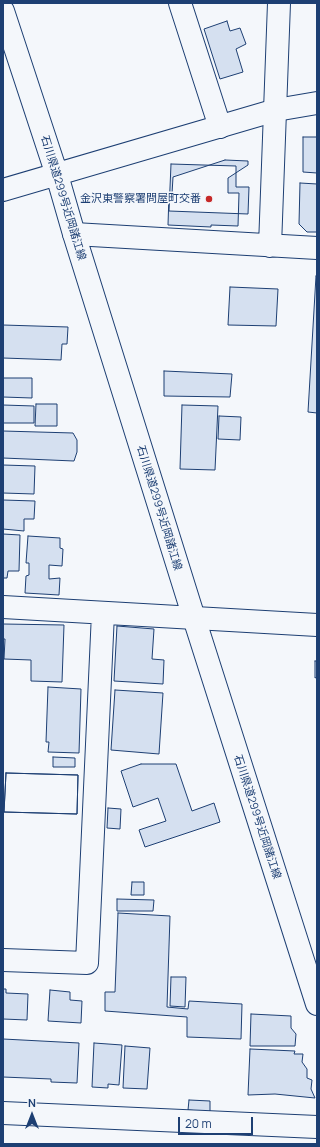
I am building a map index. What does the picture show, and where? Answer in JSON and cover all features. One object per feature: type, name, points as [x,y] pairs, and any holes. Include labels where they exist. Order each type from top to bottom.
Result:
[{"type":"street","points":[[180,3],[220,127]]},
{"type":"street","points":[[270,246],[279,3]]},
{"type":"street","name":"石川県道299号近岡諸江線","points":[[3,10],[57,175],[194,618],[317,1004]]},
{"type":"street","points":[[3,190],[276,110],[317,103]]},
{"type":"street","points":[[74,234],[317,248]]},
{"type":"street","points":[[3,607],[317,625]]},
{"type":"street","points":[[3,960],[87,963],[103,613]]},
{"type":"street","points":[[3,1114],[317,1127]]},
{"type":"building","points":[[227,21],[230,31],[240,28],[246,44],[236,49],[243,72],[220,79],[204,29]]},
{"type":"building","points":[[303,137],[317,137],[317,173],[303,172]]},
{"type":"building","name":"金沢東警察署問屋町交番","points":[[225,160],[248,161],[248,165],[228,178],[228,193],[239,193],[238,226],[211,225],[211,227],[168,225],[169,194],[172,194],[173,177]]},
{"type":"building","name":"金沢東警察署問屋町交番","points":[[171,164],[236,166],[236,187],[249,187],[248,214],[169,211]]},
{"type":"building","points":[[300,183],[317,184],[317,232],[307,232],[299,224]]},
{"type":"building","points":[[317,276],[317,413],[308,412]]},
{"type":"building","points":[[230,287],[278,289],[276,326],[228,325]]},
{"type":"building","points":[[3,325],[68,327],[67,344],[62,344],[61,360],[3,358]]},
{"type":"building","points":[[164,371],[232,374],[230,397],[164,396]]},
{"type":"building","points":[[3,378],[32,378],[32,398],[3,397]]},
{"type":"building","points":[[36,404],[57,404],[57,426],[35,426]]},
{"type":"building","points":[[3,405],[34,406],[34,423],[3,423]]},
{"type":"building","points":[[182,405],[218,406],[215,470],[180,469]]},
{"type":"building","points":[[219,416],[241,417],[240,440],[218,439]]},
{"type":"building","points":[[3,431],[73,433],[77,440],[77,452],[74,461],[3,458]]},
{"type":"building","points":[[3,465],[35,466],[34,494],[3,493]]},
{"type":"building","points":[[3,500],[35,501],[34,519],[24,519],[24,531],[3,529]]},
{"type":"building","points":[[3,534],[20,535],[19,571],[8,571],[7,578],[3,578]]},
{"type":"building","points":[[28,536],[60,538],[60,548],[63,549],[62,566],[49,565],[49,579],[60,578],[59,595],[25,593],[26,576],[29,575],[29,563],[26,563]]},
{"type":"building","points":[[3,624],[64,625],[62,682],[31,681],[31,660],[4,659],[5,639],[3,639]]},
{"type":"building","points":[[117,626],[154,629],[152,659],[164,660],[163,684],[114,681]]},
{"type":"building","points":[[315,661],[317,661],[317,677],[315,678]]},
{"type":"building","points":[[48,687],[81,689],[79,753],[48,752],[49,742],[46,742]]},
{"type":"building","points":[[115,690],[163,693],[159,754],[111,750]]},
{"type":"building","points":[[53,757],[75,758],[75,767],[53,767]]},
{"type":"building","points":[[141,764],[176,764],[192,811],[214,803],[220,822],[145,847],[139,830],[166,821],[158,798],[133,807],[121,771]]},
{"type":"building","points":[[6,773],[78,775],[77,814],[4,812]]},
{"type":"building","points":[[6,773],[78,775],[77,814],[4,812]]},
{"type":"building","points":[[108,808],[121,809],[120,829],[107,828]]},
{"type":"building","points":[[132,882],[144,882],[144,895],[131,895]]},
{"type":"building","points":[[117,899],[154,900],[153,911],[117,911]]},
{"type":"building","points":[[118,913],[170,916],[167,1007],[188,1009],[189,1001],[242,1004],[241,1039],[187,1037],[187,1017],[105,1011],[105,992],[115,992]]},
{"type":"building","points":[[171,977],[186,977],[185,1007],[170,1006]]},
{"type":"building","points":[[3,989],[6,989],[6,993],[28,994],[27,1020],[3,1019]]},
{"type":"building","points":[[50,990],[70,992],[70,1000],[82,1001],[81,1023],[48,1021]]},
{"type":"building","points":[[251,1014],[291,1016],[291,1028],[296,1034],[295,1046],[250,1046]]},
{"type":"building","points":[[3,1039],[79,1043],[77,1083],[51,1082],[51,1079],[3,1077]]},
{"type":"building","points":[[94,1043],[122,1045],[119,1085],[108,1084],[108,1088],[92,1087]]},
{"type":"building","points":[[125,1046],[150,1048],[147,1089],[123,1088]]},
{"type":"building","points":[[250,1049],[295,1051],[294,1054],[303,1054],[302,1062],[307,1069],[307,1078],[312,1080],[311,1089],[315,1098],[275,1094],[248,1095]]},
{"type":"building","points":[[189,1100],[210,1101],[210,1112],[188,1110]]},
{"type":"place","name":"金沢東警察署問屋町交番","points":[[209,199]]}]
